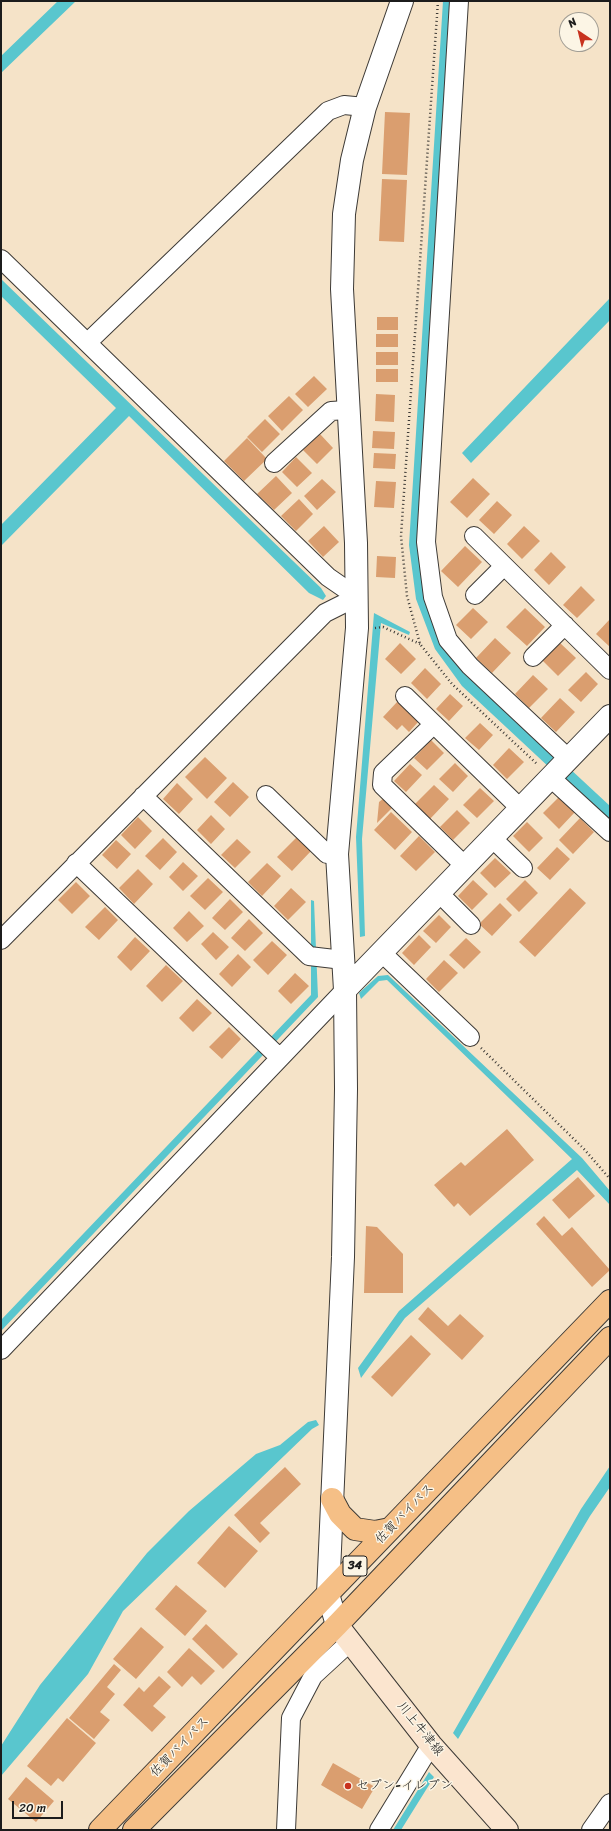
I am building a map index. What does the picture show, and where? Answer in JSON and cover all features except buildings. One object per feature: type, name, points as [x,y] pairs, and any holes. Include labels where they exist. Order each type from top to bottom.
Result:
[{"type":"highway","name":"佐賀バイパス","points":[[100,1830],[610,1301]]},
{"type":"highway","name":"佐賀バイパス","points":[[134,1830],[337,1625],[610,1338]]},
{"type":"highway","points":[[332,1499],[340,1514],[355,1529],[375,1532],[390,1529]]},
{"type":"main road","name":"川上牛津線","points":[[337,1625],[431,1745],[507,1830]]},
{"type":"street","points":[[325,958],[337,854],[341,792],[357,628],[356,543],[342,288],[344,214],[352,160],[365,107],[402,1]]},
{"type":"street","points":[[459,1],[426,542],[433,597],[448,640],[465,661],[570,759]]},
{"type":"street","points":[[88,342],[328,111],[344,105],[365,107]]},
{"type":"street","points":[[1,259],[328,577],[357,597]]},
{"type":"street","points":[[274,463],[331,411],[348,410]]},
{"type":"street","points":[[474,536],[610,670]]},
{"type":"street","points":[[475,595],[504,566]]},
{"type":"street","points":[[1,940],[325,613],[357,597]]},
{"type":"street","points":[[533,657],[564,625]]},
{"type":"street","points":[[405,696],[521,809]]},
{"type":"street","points":[[1,1350],[381,952],[552,778],[610,716]]},
{"type":"street","points":[[434,724],[383,773],[382,784],[465,866]]},
{"type":"street","points":[[552,778],[610,832]]},
{"type":"street","points":[[266,795],[327,854],[337,854]]},
{"type":"street","points":[[143,796],[325,958],[345,990],[346,1090],[343,1257],[328,1594],[337,1625]]},
{"type":"street","points":[[492,838],[522,868]]},
{"type":"street","points":[[76,864],[280,1058]]},
{"type":"street","points":[[439,893],[471,925]]},
{"type":"street","points":[[381,952],[470,1037]]},
{"type":"street","points":[[286,1830],[291,1718],[313,1676],[350,1642]]},
{"type":"street","points":[[379,1830],[431,1745]]},
{"type":"street","points":[[590,1830],[610,1803]]},
{"type":"path","points":[[383,627],[420,644]]},
{"type":"path","points":[[470,1037],[584,1149],[610,1179]]},
{"type":"water","points":[[58,1],[76,1],[1,73],[1,56]]},
{"type":"water","points":[[443,1],[451,1],[421,545],[471,677],[610,806],[610,824],[462,686],[435,649],[416,599],[409,545]]},
{"type":"water","points":[[1,279],[321,588],[326,596],[323,600],[309,593],[129,416],[1,546],[1,525],[116,408],[1,296]]},
{"type":"water","points":[[610,298],[610,320],[471,463],[462,453]]},
{"type":"water","points":[[374,613],[410,632],[409,635],[381,623],[362,839],[365,936],[360,937],[356,837]]},
{"type":"water","points":[[311,900],[314,901],[318,997],[1,1331],[1,1320],[311,995]]},
{"type":"water","points":[[388,975],[582,1158],[610,1191],[610,1205],[577,1170],[405,1318],[361,1378],[358,1368],[399,1311],[572,1159],[387,980],[379,981],[361,999],[359,993],[378,976]]},
{"type":"water","points":[[316,1420],[319,1425],[312,1429],[123,1611],[88,1674],[1,1776],[1,1746],[40,1685],[147,1553],[189,1511],[256,1454],[280,1445],[308,1422]]},
{"type":"water","points":[[610,1466],[610,1487],[590,1516],[458,1739],[453,1733],[581,1509]]},
{"type":"water","points":[[429,1772],[434,1777],[401,1830],[393,1830]]},
{"type":"place","name":"セブン-イレブン","points":[[348,1786]]}]
